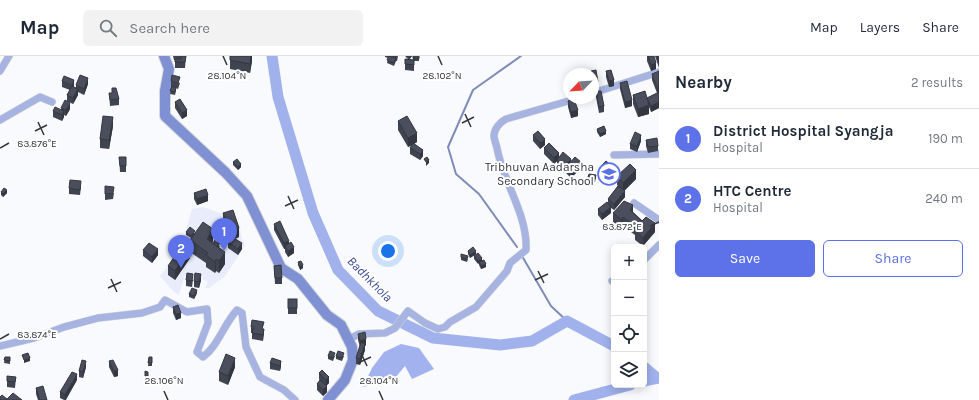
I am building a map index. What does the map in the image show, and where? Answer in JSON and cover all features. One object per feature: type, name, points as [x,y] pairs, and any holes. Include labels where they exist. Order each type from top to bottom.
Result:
[{"type":"main road","points":[[164,56],[169,69],[165,91],[165,116],[226,173],[247,196],[281,268],[298,279],[327,314],[341,325],[349,339],[352,347],[353,360],[345,380],[328,400]]},
{"type":"street","points":[[0,71],[10,56]]},
{"type":"street","points":[[599,92],[659,72]]},
{"type":"street","points":[[0,120],[40,97],[52,102]]},
{"type":"street","points":[[349,339],[359,334],[385,333],[395,328],[408,311],[438,329],[445,327],[450,322],[476,306],[507,271],[510,263],[526,250],[527,241],[521,216],[499,157],[494,136],[500,122],[506,119],[563,103]]},
{"type":"street","points":[[614,155],[659,154]]},
{"type":"street","points":[[634,203],[659,220]]},
{"type":"street","points":[[647,257],[659,245]]},
{"type":"street","points":[[0,346],[34,338],[64,327],[98,318],[142,313],[160,307],[164,300],[187,312],[207,309],[208,322],[197,352],[203,357],[210,352],[230,317],[237,310],[242,313],[246,347],[260,377],[284,390],[295,400]]},
{"type":"shaded area","points":[[203,207],[234,218],[245,246],[225,276],[209,288],[205,288],[208,282],[196,276],[185,275],[179,295],[174,292],[160,276],[183,246],[180,239],[185,234],[192,209]],"holes":[[[213,240],[207,251],[219,272],[216,271],[214,273],[206,267],[208,265],[190,251]]]},
{"type":"shaded area","points":[[401,344],[419,348],[434,369],[412,379],[405,366],[395,378],[363,387],[372,368],[384,352]]},
{"type":"building","points":[[181,56],[186,56],[185,62],[175,62],[175,59],[181,59]]},
{"type":"building","points":[[230,56],[251,56],[250,64],[230,60]]},
{"type":"building","points":[[389,56],[396,58],[394,63],[387,60]]},
{"type":"building","points":[[413,56],[419,56],[419,58],[413,58]]},
{"type":"building","points":[[648,56],[654,56],[656,63],[651,65]]},
{"type":"building","points":[[405,59],[414,60],[414,65],[405,64]]},
{"type":"building","points":[[611,70],[614,80],[609,81],[606,71]]},
{"type":"building","points":[[659,71],[659,86],[657,87],[652,74]]},
{"type":"building","points":[[80,75],[88,78],[84,89],[76,85]]},
{"type":"building","points":[[172,75],[180,77],[178,83],[171,81]]},
{"type":"building","points":[[64,76],[74,80],[72,85],[62,81]]},
{"type":"building","points":[[627,81],[632,100],[625,102],[620,83]]},
{"type":"building","points":[[72,86],[78,89],[73,98],[67,95]]},
{"type":"building","points":[[172,86],[176,88],[175,92],[170,91]]},
{"type":"building","points":[[112,88],[116,88],[119,99],[110,100],[109,93],[112,93]]},
{"type":"building","points":[[599,91],[601,91],[604,106],[599,107]]},
{"type":"building","points":[[645,91],[649,105],[638,109],[633,95]]},
{"type":"building","points":[[659,92],[659,102],[651,106],[647,98]]},
{"type":"building","points":[[180,99],[187,110],[182,113],[175,102]]},
{"type":"building","points":[[65,100],[70,103],[66,110],[61,108]]},
{"type":"building","points":[[569,104],[576,104],[578,110],[571,112]]},
{"type":"building","points":[[55,107],[64,111],[62,115],[53,111]]},
{"type":"building","points":[[103,116],[113,117],[109,140],[100,139]]},
{"type":"building","points":[[407,116],[417,133],[408,138],[398,121]]},
{"type":"building","points":[[604,126],[606,131],[600,134],[597,129]]},
{"type":"building","points":[[538,131],[545,139],[540,143],[533,135]]},
{"type":"building","points":[[635,132],[641,135],[637,146],[630,144]]},
{"type":"building","points":[[657,138],[658,146],[648,147],[646,140]]},
{"type":"building","points":[[413,143],[423,150],[420,154],[410,148]]},
{"type":"building","points":[[549,143],[559,153],[554,158],[544,148]]},
{"type":"building","points":[[563,152],[571,159],[564,167],[557,160]]},
{"type":"building","points":[[119,157],[126,157],[126,166],[120,166]]},
{"type":"building","points":[[427,157],[429,160],[426,162],[424,159]]},
{"type":"building","points":[[575,157],[581,162],[571,172],[566,167]]},
{"type":"building","points":[[237,159],[241,164],[238,167],[233,162]]},
{"type":"building","points":[[606,161],[616,170],[612,175],[601,166]]},
{"type":"building","points":[[630,164],[636,170],[623,183],[617,176]]},
{"type":"building","points":[[589,174],[596,175],[595,179],[588,177]]},
{"type":"building","points":[[70,180],[81,181],[80,190],[69,188]]},
{"type":"building","points":[[105,186],[114,187],[113,193],[105,194]]},
{"type":"building","points":[[618,186],[625,191],[614,204],[608,199]]},
{"type":"building","points":[[4,188],[7,190],[3,194],[1,192]]},
{"type":"building","points":[[206,189],[208,195],[197,199],[194,193]]},
{"type":"building","points":[[624,201],[633,205],[630,210],[642,221],[646,217],[655,223],[643,238],[635,231],[637,228],[623,217],[622,220],[613,213]]},
{"type":"building","points":[[607,202],[611,207],[602,214],[598,209]]},
{"type":"building","points":[[233,210],[239,228],[230,232],[223,213]]},
{"type":"building","points":[[280,221],[289,241],[284,243],[274,224]]},
{"type":"building","points":[[203,222],[213,229],[207,239],[225,252],[219,261],[216,259],[215,262],[206,255],[208,253],[190,240]]},
{"type":"building","points":[[190,227],[195,231],[191,236],[186,232]]},
{"type":"building","points":[[232,237],[242,243],[238,249],[228,242]]},
{"type":"building","points":[[215,240],[220,243],[217,247],[213,243]]},
{"type":"building","points":[[291,242],[294,247],[288,251],[285,246]]},
{"type":"building","points":[[149,243],[158,249],[152,257],[143,250]]},
{"type":"building","points":[[183,244],[190,249],[175,271],[168,266]]},
{"type":"building","points":[[473,247],[476,251],[470,255],[468,251]]},
{"type":"building","points":[[478,253],[482,258],[478,261],[474,256]]},
{"type":"building","points":[[461,254],[468,256],[467,259],[461,257]]},
{"type":"building","points":[[484,260],[486,264],[481,266],[479,262]]},
{"type":"building","points":[[301,261],[303,265],[300,267],[298,262]]},
{"type":"building","points":[[281,265],[282,278],[275,278],[274,266]]},
{"type":"building","points":[[187,273],[193,274],[192,281],[186,280]]},
{"type":"building","points":[[195,273],[201,274],[199,282],[194,281]]},
{"type":"building","points":[[192,288],[197,290],[194,296],[189,294]]},
{"type":"building","points":[[288,299],[297,299],[297,308],[288,308]]},
{"type":"building","points":[[178,305],[181,313],[176,314],[173,307]]},
{"type":"building","points":[[252,320],[264,322],[262,329],[264,329],[263,335],[252,333],[254,327],[251,327]]},
{"type":"building","points":[[365,332],[366,339],[360,341],[358,334]]},
{"type":"building","points":[[361,342],[365,344],[360,359],[356,358]]},
{"type":"building","points":[[330,351],[335,353],[333,358],[328,356]]},
{"type":"building","points":[[338,351],[344,353],[342,358],[336,356]]},
{"type":"building","points":[[28,353],[30,358],[24,360],[22,355]]},
{"type":"building","points":[[226,354],[235,358],[228,376],[219,372]]},
{"type":"building","points":[[5,357],[10,357],[10,361],[4,360]]},
{"type":"building","points":[[149,357],[152,357],[152,363],[148,363]]},
{"type":"building","points":[[272,358],[281,361],[280,366],[270,363]]},
{"type":"building","points":[[82,360],[86,361],[83,372],[79,371]]},
{"type":"building","points":[[113,360],[118,370],[114,371],[109,361]]},
{"type":"building","points":[[322,370],[329,377],[326,380],[319,373]]},
{"type":"building","points":[[145,371],[148,372],[148,376],[145,376]]},
{"type":"building","points":[[72,372],[77,374],[65,395],[60,392]]},
{"type":"building","points":[[7,376],[16,377],[15,382],[7,381]]},
{"type":"building","points":[[320,380],[327,386],[323,390],[317,384]]},
{"type":"building","points":[[43,386],[47,400],[40,400],[36,388]]},
{"type":"building","points":[[13,393],[22,400],[0,400],[2,395],[7,399]]},
{"type":"waterway","name":"Badhkhola","points":[[272,56],[278,97],[313,213],[338,270],[378,311],[433,338],[500,345],[532,341],[567,321],[611,344]]},
{"type":"waterway","points":[[517,247],[479,194],[456,174],[448,147],[473,90],[521,56]]},
{"type":"waterway","points":[[522,256],[551,306],[567,321]]},
{"type":"waterway","points":[[647,370],[657,378]]},
{"type":"waterway","points":[[647,380],[659,378]]},
{"type":"waterway","points":[[574,400],[619,388]]},
{"type":"place","name":"Tribhuvan Aadarsha Secondary School","points":[[609,174]]},
{"type":"place","name":"District Hospital Syangja","points":[[224,251]]},
{"type":"place","name":"HTC Centre","points":[[181,268]]}]
